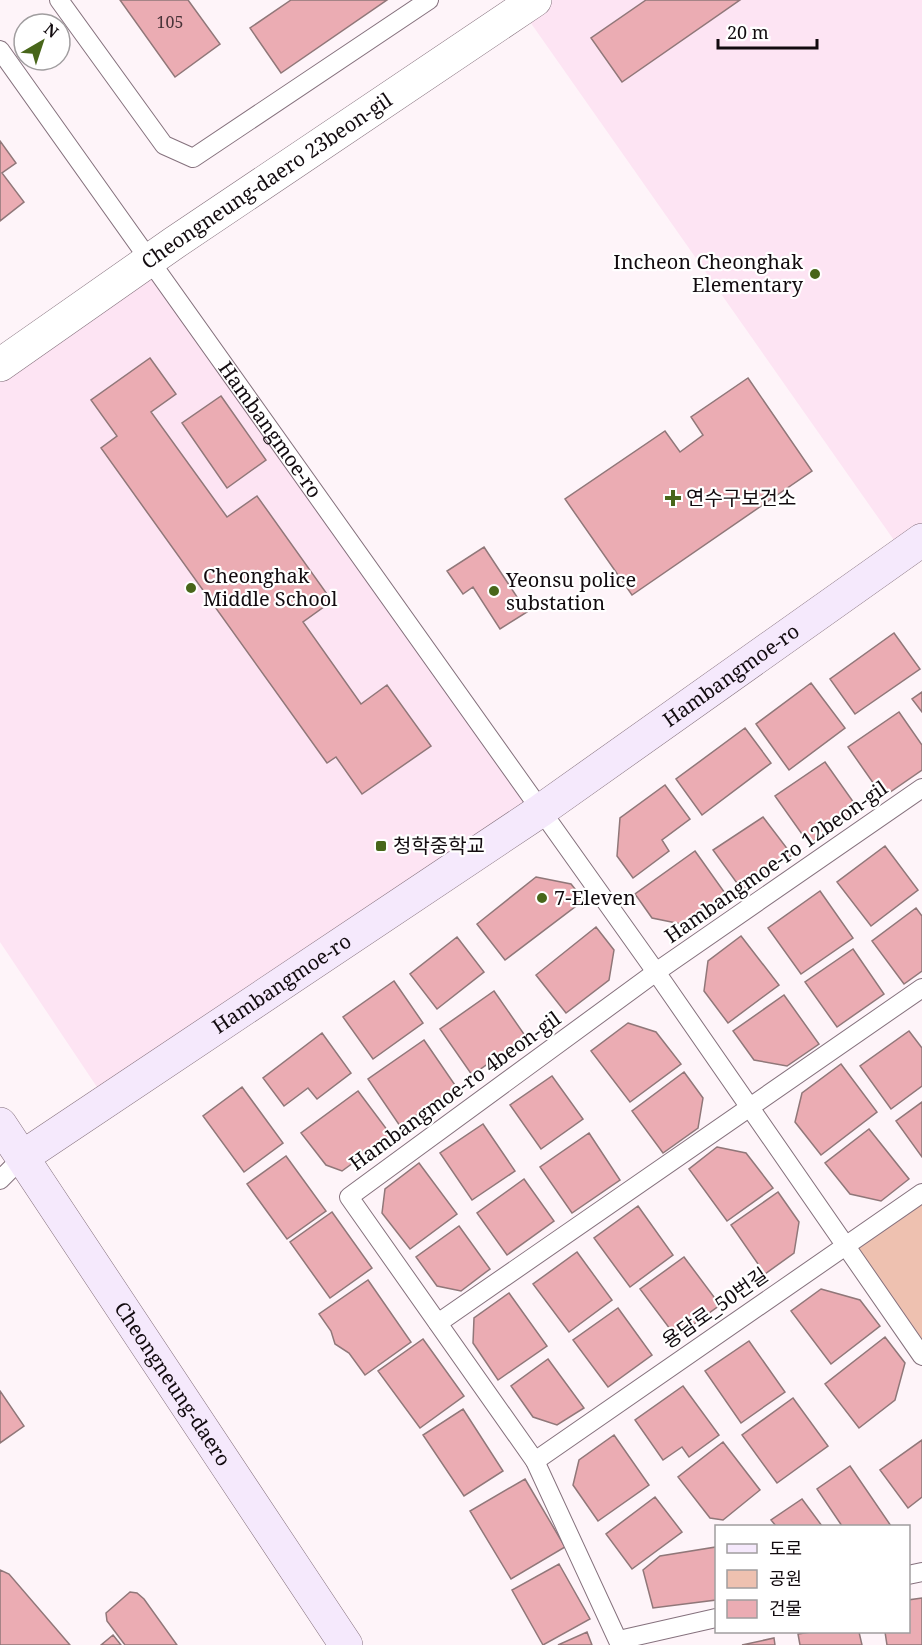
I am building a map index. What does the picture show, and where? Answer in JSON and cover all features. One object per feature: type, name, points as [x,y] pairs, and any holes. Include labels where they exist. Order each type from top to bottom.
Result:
[{"type":"main road","name":"Hambangmoe-ro","points":[[24,1156],[540,811],[922,540]]},
{"type":"main road","name":"Cheongneung-daero","points":[[0,1124],[24,1156],[346,1645]]},
{"type":"street","name":"Cheongneung-daero 23beon-gil","points":[[0,365],[150,260],[535,0]]},
{"type":"lane","points":[[60,0],[164,145],[193,158],[429,0]]},
{"type":"lane","name":"Hambangmoe-ro","points":[[0,50],[540,811]]},
{"type":"lane","name":"Hambangmoe-ro 12beon-gil","points":[[656,972],[922,788]]},
{"type":"lane","name":"Hambangmoe-ro 12beon-gil","points":[[540,811],[656,972],[922,1356]]},
{"type":"lane","name":"Hambangmoe-ro 4beon-gil","points":[[620,1643],[535,1461],[348,1197],[656,972]]},
{"type":"lane","points":[[438,1323],[922,988]]},
{"type":"lane","points":[[0,1179],[24,1156]]},
{"type":"lane","name":"용담로_50번길","points":[[535,1461],[922,1193]]},
{"type":"lane","points":[[620,1643],[715,1619]]},
{"type":"shaded area","name":"Incheon Cheonghak Elementary","points":[[535,0],[922,0],[922,540],[903,553],[521,9]]},
{"type":"shaded area","name":"Cheonghak Middle School","points":[[150,260],[540,811],[107,1102],[0,942],[0,365]]},
{"type":"green space","points":[[922,1193],[922,1356],[847,1244]]},
{"type":"building","points":[[120,0],[188,0],[220,44],[175,77]]},
{"type":"building","points":[[291,0],[387,0],[281,73],[250,28]]},
{"type":"building","points":[[646,0],[740,0],[622,82],[591,38]]},
{"type":"building","points":[[0,141],[16,163],[2,173],[24,202],[0,221]]},
{"type":"building","points":[[150,358],[176,394],[151,412],[227,517],[257,496],[332,601],[303,622],[361,704],[387,685],[431,746],[362,794],[336,757],[327,763],[101,448],[117,436],[91,400]]},
{"type":"building","points":[[748,378],[812,471],[632,595],[565,499],[665,431],[680,452],[703,435],[691,417]]},
{"type":"building","points":[[221,396],[266,460],[227,488],[182,423]]},
{"type":"building","name":"Yeonsu police substation","points":[[484,547],[527,612],[500,629],[473,587],[463,594],[447,571]]},
{"type":"building","points":[[894,633],[920,669],[855,714],[830,679]]},
{"type":"building","points":[[811,683],[845,728],[789,770],[756,724]]},
{"type":"building","points":[[922,692],[922,712],[912,699]]},
{"type":"building","points":[[899,712],[922,745],[922,770],[883,797],[848,747]]},
{"type":"building","points":[[745,728],[771,763],[702,815],[676,779]]},
{"type":"building","points":[[825,762],[859,810],[809,844],[775,796]]},
{"type":"building","points":[[665,785],[690,819],[662,840],[669,851],[633,878],[617,856],[620,818]]},
{"type":"building","points":[[763,817],[792,855],[742,890],[713,850]]},
{"type":"building","points":[[885,846],[918,890],[871,926],[837,882]]},
{"type":"building","points":[[695,851],[727,896],[686,925],[652,918],[635,894]]},
{"type":"building","points":[[536,877],[571,884],[584,900],[505,960],[477,924]]},
{"type":"building","points":[[820,891],[853,938],[801,974],[768,928]]},
{"type":"building","points":[[916,908],[922,916],[922,971],[904,984],[872,941]]},
{"type":"building","points":[[596,927],[614,950],[609,980],[566,1013],[536,975]]},
{"type":"building","points":[[741,936],[779,985],[728,1023],[704,991],[708,961]]},
{"type":"building","points":[[457,937],[484,972],[437,1009],[410,974]]},
{"type":"building","points":[[853,949],[884,994],[837,1027],[805,982]]},
{"type":"building","points":[[394,981],[423,1023],[373,1059],[343,1017]]},
{"type":"building","points":[[494,991],[526,1037],[472,1075],[440,1029]]},
{"type":"building","points":[[784,995],[819,1044],[787,1066],[754,1060],[733,1031]]},
{"type":"building","points":[[628,1023],[656,1032],[681,1064],[630,1102],[591,1051]]},
{"type":"building","points":[[909,1031],[922,1048],[922,1086],[891,1109],[860,1066]]},
{"type":"building","points":[[322,1033],[351,1073],[317,1099],[308,1088],[284,1106],[263,1078]]},
{"type":"building","points":[[424,1040],[457,1088],[400,1126],[368,1079]]},
{"type":"building","points":[[841,1064],[877,1112],[821,1155],[795,1122],[802,1093]]},
{"type":"building","points":[[684,1072],[703,1098],[698,1128],[663,1153],[632,1111]]},
{"type":"building","points":[[552,1076],[583,1119],[541,1149],[510,1105]]},
{"type":"building","points":[[242,1087],[283,1143],[244,1172],[203,1116]]},
{"type":"building","points":[[358,1091],[391,1135],[342,1171],[326,1165],[301,1133]]},
{"type":"building","points":[[922,1102],[922,1157],[896,1121]]},
{"type":"building","points":[[483,1124],[515,1171],[472,1200],[440,1153]]},
{"type":"building","points":[[869,1129],[909,1179],[881,1201],[850,1194],[825,1163]]},
{"type":"building","points":[[589,1133],[620,1180],[572,1213],[540,1167]]},
{"type":"building","points":[[717,1147],[746,1153],[773,1188],[727,1221],[689,1169]]},
{"type":"building","points":[[286,1156],[326,1211],[287,1239],[247,1184]]},
{"type":"building","points":[[419,1163],[457,1214],[410,1249],[382,1213],[385,1189]]},
{"type":"building","points":[[524,1179],[554,1221],[507,1255],[477,1213]]},
{"type":"building","points":[[778,1192],[799,1222],[794,1253],[765,1274],[731,1225]]},
{"type":"building","points":[[638,1206],[673,1255],[630,1287],[594,1238]]},
{"type":"building","points":[[332,1212],[372,1268],[330,1298],[290,1242]]},
{"type":"building","points":[[459,1226],[490,1269],[461,1291],[437,1286],[416,1257]]},
{"type":"building","points":[[577,1252],[612,1300],[569,1332],[533,1284]]},
{"type":"building","points":[[684,1257],[720,1305],[676,1337],[640,1289]]},
{"type":"building","points":[[368,1280],[411,1342],[365,1375],[349,1353],[335,1344],[331,1331],[319,1314]]},
{"type":"building","points":[[821,1289],[860,1300],[880,1326],[831,1364],[791,1311]]},
{"type":"building","points":[[509,1293],[547,1346],[498,1380],[473,1343],[474,1318]]},
{"type":"building","points":[[618,1308],[652,1355],[608,1387],[573,1340]]},
{"type":"building","points":[[885,1337],[905,1363],[895,1400],[859,1428],[825,1384]]},
{"type":"building","points":[[423,1339],[464,1396],[420,1428],[378,1371]]},
{"type":"building","points":[[749,1341],[785,1392],[741,1423],[705,1371]]},
{"type":"building","points":[[548,1359],[584,1408],[557,1425],[533,1417],[511,1386]]},
{"type":"building","points":[[683,1386],[719,1435],[689,1457],[682,1447],[663,1460],[635,1420]]},
{"type":"building","points":[[0,1391],[24,1426],[0,1443]]},
{"type":"building","points":[[793,1398],[828,1446],[777,1483],[742,1435]]},
{"type":"building","points":[[463,1409],[503,1471],[464,1496],[423,1435]]},
{"type":"building","points":[[614,1435],[649,1485],[598,1521],[573,1485],[579,1460]]},
{"type":"building","points":[[922,1440],[922,1497],[908,1508],[880,1470]]},
{"type":"building","points":[[723,1442],[760,1490],[723,1520],[710,1518],[678,1477]]},
{"type":"building","points":[[850,1466],[890,1525],[841,1525],[817,1489]]},
{"type":"building","points":[[525,1479],[565,1547],[511,1579],[470,1511]]},
{"type":"building","points":[[655,1497],[682,1532],[632,1569],[606,1534]]},
{"type":"building","points":[[802,1499],[821,1525],[775,1525],[771,1520]]},
{"type":"building","points":[[715,1547],[715,1600],[653,1608],[643,1570],[660,1556]]},
{"type":"building","points":[[559,1564],[590,1619],[543,1645],[512,1590]]},
{"type":"building","points":[[0,1570],[9,1574],[70,1645],[0,1645]]},
{"type":"building","points":[[130,1592],[137,1593],[144,1599],[177,1645],[125,1645],[107,1621],[106,1613]]},
{"type":"building","points":[[922,1598],[922,1645],[887,1645],[885,1633],[910,1633],[910,1600]]},
{"type":"building","points":[[587,1632],[592,1645],[558,1645]]},
{"type":"building","points":[[859,1633],[862,1645],[800,1645],[798,1634]]},
{"type":"building","points":[[113,1635],[121,1645],[101,1645]]},
{"type":"building","points":[[774,1638],[775,1645],[742,1645]]},
{"type":"place","name":"Incheon Cheonghak Elementary","points":[[815,274]]},
{"type":"place","name":"연수구보건소","points":[[673,498]]},
{"type":"place","name":"Cheonghak Middle School","points":[[191,588]]},
{"type":"place","name":"Yeonsu police substation","points":[[494,591]]},
{"type":"place","name":"청학중학교","points":[[381,846]]},
{"type":"place","name":"7-Eleven","points":[[542,898]]}]
